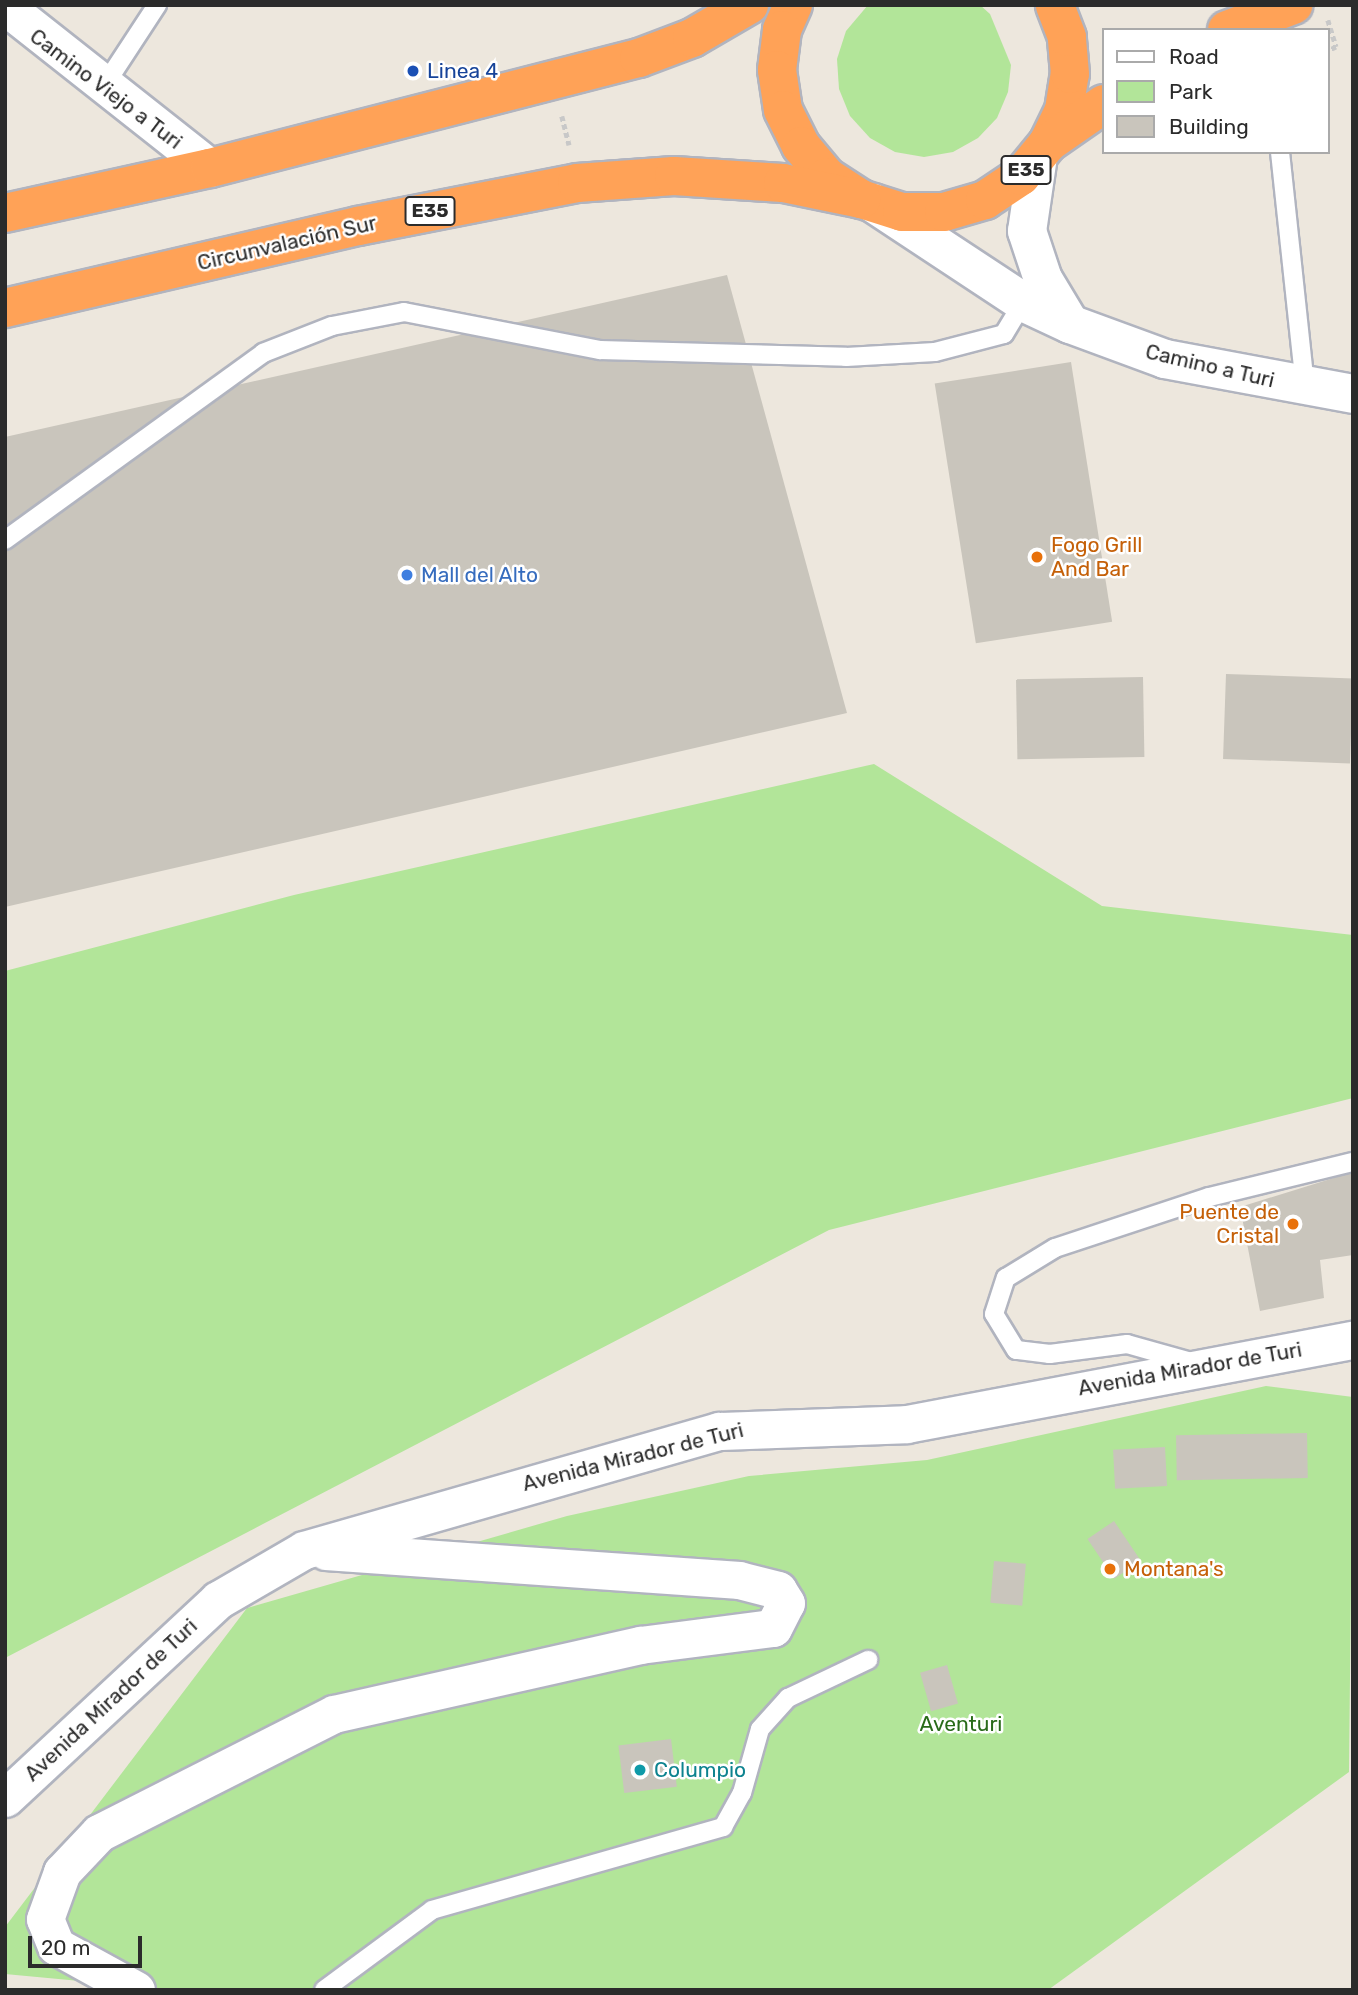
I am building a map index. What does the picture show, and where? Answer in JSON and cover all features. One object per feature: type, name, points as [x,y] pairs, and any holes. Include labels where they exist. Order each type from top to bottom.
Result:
[{"type":"highway","points":[[5,213],[210,168],[554,81],[692,37],[750,5]]},
{"type":"highway","name":"E35","points":[[793,5],[782,30],[778,70],[783,110],[801,146],[827,177],[867,201],[902,212],[944,212],[985,200],[1021,176],[1043,150],[1064,110],[1070,74],[1067,37],[1055,5]]},
{"type":"highway","points":[[1235,28],[1310,10]]},
{"type":"highway","name":"E35","points":[[1043,150],[1102,106]]},
{"type":"highway","name":"Circunvalación Sur","points":[[5,308],[358,226],[577,183],[674,176],[783,183],[867,201]]},
{"type":"main road","points":[[1043,150],[1027,231],[1043,279],[1070,324]]},
{"type":"main road","name":"Camino a Turi","points":[[867,201],[1023,302],[1070,324],[1165,359],[1353,394]]},
{"type":"street","name":"Camino Viejo a Turi","points":[[5,6],[210,168]]},
{"type":"street","name":"Avenida Mirador de Turi","points":[[5,1798],[218,1600],[304,1550],[719,1431],[907,1424],[1204,1365],[1353,1340]]},
{"type":"street","points":[[136,1990],[56,1946],[45,1919],[62,1872],[99,1833],[334,1714],[640,1645],[773,1628],[786,1603],[778,1590],[739,1580],[304,1550]]},
{"type":"lane","points":[[104,86],[158,5]]},
{"type":"lane","points":[[1280,154],[1305,387]]},
{"type":"lane","points":[[5,540],[263,353],[332,326],[404,312],[600,350],[846,356],[935,352],[1004,334],[1023,302]]},
{"type":"lane","points":[[1204,1365],[1127,1344],[1050,1354],[1016,1350],[993,1314],[1006,1279],[1055,1248],[1209,1197],[1353,1162]]},
{"type":"lane","points":[[324,1990],[432,1909],[723,1827],[742,1793],[760,1729],[788,1698],[868,1660]]},
{"type":"path","points":[[1310,10],[1323,28]]},
{"type":"path","points":[[554,81],[577,183]]},
{"type":"green space","points":[[868,5],[980,5],[990,14],[1011,65],[1008,92],[997,118],[978,138],[953,152],[924,157],[895,152],[870,138],[850,116],[839,89],[837,59],[846,31]]},
{"type":"green space","points":[[874,764],[1102,906],[1353,935],[1353,1098],[829,1230],[5,1658],[5,971],[294,895]]},
{"type":"green space","name":"Aventuri","points":[[1266,1386],[1353,1397],[1349,1772],[1048,1990],[176,1990],[5,1974],[5,1927],[247,1608],[567,1516],[749,1476],[927,1460]]},
{"type":"building","name":"Mall del Alto","points":[[727,275],[847,713],[5,907],[5,437]]},
{"type":"building","points":[[1071,362],[1112,622],[976,643],[935,384]]},
{"type":"building","points":[[1226,674],[1353,678],[1350,763],[1223,759]]},
{"type":"building","points":[[1143,677],[1144,757],[1017,759],[1016,679]]},
{"type":"building","points":[[1353,1172],[1353,1255],[1320,1260],[1324,1298],[1260,1311],[1240,1207]]},
{"type":"building","points":[[1307,1433],[1308,1478],[1177,1480],[1176,1435]]},
{"type":"building","points":[[1165,1447],[1167,1486],[1115,1489],[1113,1450]]},
{"type":"building","points":[[1114,1521],[1141,1561],[1114,1579],[1087,1539]]},
{"type":"building","points":[[994,1561],[1026,1564],[1022,1606],[990,1603]]},
{"type":"building","points":[[947,1665],[958,1703],[931,1711],[920,1673]]},
{"type":"building","points":[[671,1739],[677,1787],[624,1793],[618,1745]]},
{"type":"place","name":"Linea 4","points":[[413,71]]},
{"type":"place","name":"Fogo Grill And Bar","points":[[1037,557]]},
{"type":"place","name":"Mall del Alto","points":[[407,575]]},
{"type":"place","name":"Puente de Cristal","points":[[1293,1224]]},
{"type":"place","name":"Montana's","points":[[1110,1569]]},
{"type":"place","name":"Columpio","points":[[640,1770]]}]
